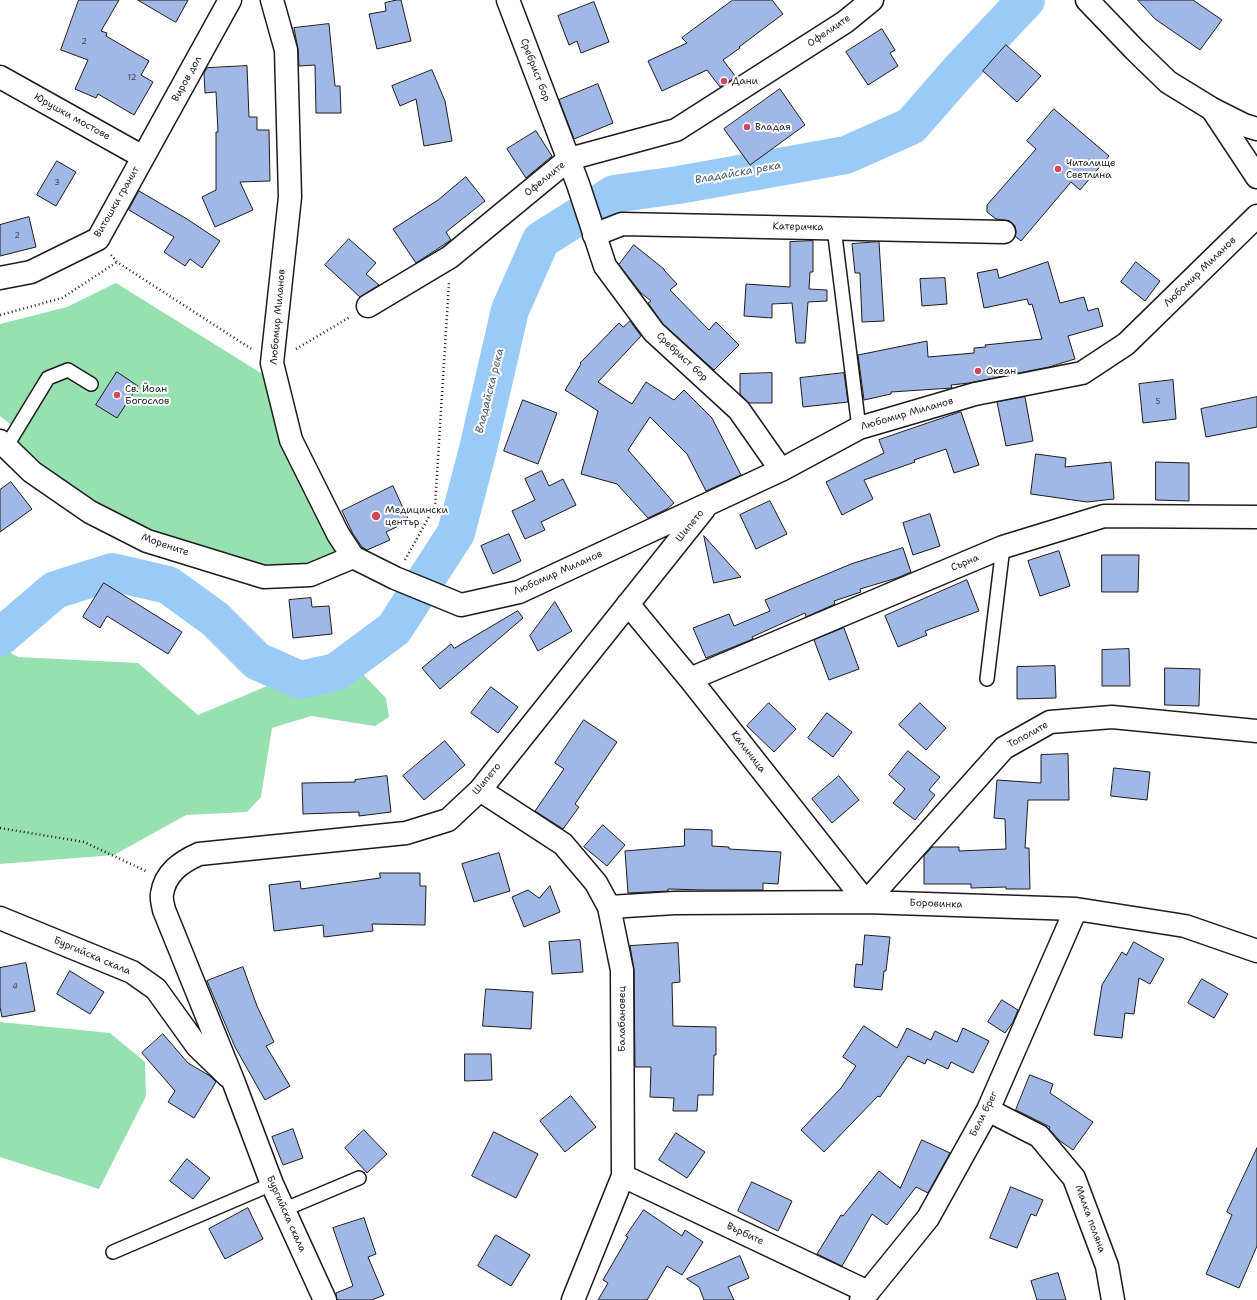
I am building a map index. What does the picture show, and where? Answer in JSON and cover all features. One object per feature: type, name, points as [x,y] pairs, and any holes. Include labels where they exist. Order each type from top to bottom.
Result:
[{"type":"street","name":"Виров дол","points":[[143,157],[230,0]]},
{"type":"street","name":"Любомир Миланов","points":[[272,0],[286,50],[290,197],[272,363],[291,440],[338,534],[353,557],[404,582],[461,605],[519,592],[781,470],[859,428],[974,394],[1082,373],[1126,344],[1257,216]]},
{"type":"street","name":"Сребрист бор","points":[[508,0],[569,159],[605,266],[654,332],[739,410],[781,470]]},
{"type":"street","name":"Офелиите","points":[[368,306],[450,257],[569,159],[676,130],[844,22],[872,0]]},
{"type":"street","points":[[1088,2],[1168,82],[1212,109],[1244,125],[1257,129]]},
{"type":"street","name":"Юрушки мостове","points":[[0,77],[143,157]]},
{"type":"street","points":[[1212,109],[1257,177]]},
{"type":"street","name":"Витошки гранит","points":[[0,278],[31,272],[98,239],[143,157]]},
{"type":"street","name":"Катеричка","points":[[594,235],[622,224],[1004,232]]},
{"type":"street","name":"Морените","points":[[3,444],[32,472],[90,512],[148,541],[264,577],[310,575],[353,557]]},
{"type":"street","name":"Шипето","points":[[166,880],[173,870],[183,862],[199,854],[406,833],[448,820],[480,790],[707,504]]},
{"type":"street","name":"Сърна","points":[[690,680],[1003,547],[1104,516],[1257,517]]},
{"type":"street","name":"Калиница","points":[[628,604],[866,902]]},
{"type":"street","name":"Тополите","points":[[866,902],[1004,748],[1050,722],[1112,717],[1257,731]]},
{"type":"street","name":"Балабановец","points":[[480,790],[563,844],[596,883],[609,907],[622,970],[623,1176],[573,1300]]},
{"type":"street","name":"Бургийска скала","points":[[166,880],[161,895],[164,910],[234,1083],[272,1184],[324,1300]]},
{"type":"street","name":"Боровинка","points":[[609,907],[675,903],[866,902],[1076,909],[1185,926],[1257,951]]},
{"type":"street","name":"Бели брег","points":[[864,1296],[928,1218],[988,1110],[1076,909]]},
{"type":"street","name":"Бургийска скала","points":[[0,918],[132,972],[156,989],[197,1046],[234,1083]]},
{"type":"street","name":"Малка поляна","points":[[988,1110],[1040,1136],[1074,1178],[1107,1266],[1113,1300]]},
{"type":"street","name":"Върбите","points":[[623,1176],[864,1296]]},
{"type":"lane","points":[[834,228],[859,428]]},
{"type":"lane","points":[[3,444],[48,378],[68,370],[91,384]]},
{"type":"lane","points":[[987,679],[1003,547]]},
{"type":"lane","points":[[283,1210],[359,1178]]},
{"type":"lane","points":[[112,1252],[272,1184]]},
{"type":"path","points":[[98,239],[118,262],[272,363],[368,306]]},
{"type":"path","points":[[404,582],[435,506],[450,257]]},
{"type":"path","points":[[0,315],[62,298],[118,262]]},
{"type":"path","points":[[0,828],[84,842],[166,880]]},
{"type":"green space","points":[[116,283],[277,383],[353,557],[264,577],[147,541],[6,447],[17,430],[0,416],[0,324],[67,307]]},
{"type":"green space","points":[[0,647],[18,657],[138,663],[198,715],[343,654],[386,698],[389,717],[375,726],[311,716],[272,728],[261,797],[247,812],[186,815],[114,855],[0,864]]},
{"type":"green space","points":[[0,1022],[110,1033],[145,1062],[146,1096],[99,1189],[0,1157]]},
{"type":"building","points":[[79,0],[119,0],[101,31],[107,33],[106,36],[149,61],[141,75],[153,82],[134,115],[98,94],[96,98],[75,89],[88,60],[61,50]]},
{"type":"building","points":[[138,0],[188,0],[176,22]]},
{"type":"building","points":[[401,0],[411,41],[377,49],[369,14],[386,11],[385,3]]},
{"type":"building","points":[[733,0],[772,0],[783,14],[723,60],[736,77],[720,87],[707,70],[662,91],[648,61],[687,43],[682,38]]},
{"type":"building","points":[[1138,0],[1193,0],[1222,20],[1200,50],[1155,19]]},
{"type":"building","points":[[594,2],[609,42],[581,53],[577,41],[569,45],[558,16]]},
{"type":"building","points":[[329,24],[335,86],[340,86],[341,113],[316,113],[315,65],[299,66],[298,49],[294,28]]},
{"type":"building","points":[[882,29],[895,50],[890,53],[898,66],[868,85],[846,52]]},
{"type":"building","points":[[1006,45],[1041,76],[1017,102],[983,71]]},
{"type":"building","points":[[247,66],[249,117],[257,117],[257,130],[269,130],[270,181],[240,182],[253,210],[215,227],[202,197],[216,190],[216,132],[218,132],[216,92],[205,93],[204,73],[207,68]]},
{"type":"building","points":[[432,70],[445,101],[452,141],[424,146],[416,99],[400,106],[392,86]]},
{"type":"building","points":[[598,84],[613,123],[574,139],[559,100]]},
{"type":"building","points":[[780,89],[805,125],[750,165],[724,129]]},
{"type":"building","name":"Читалище Светлина","points":[[1054,109],[1109,156],[1080,190],[1071,182],[1021,241],[1015,236],[1015,226],[1010,221],[996,219],[987,212],[987,205],[1036,149],[1027,141]]},
{"type":"building","points":[[536,131],[552,156],[526,178],[507,149]]},
{"type":"building","points":[[57,161],[76,172],[56,206],[37,195]]},
{"type":"building","points":[[466,177],[485,201],[446,232],[451,240],[416,263],[393,229],[438,200]]},
{"type":"building","points":[[139,191],[187,219],[220,241],[202,268],[190,259],[185,266],[164,252],[174,237],[129,210]]},
{"type":"building","points":[[29,217],[36,247],[0,256],[0,225]]},
{"type":"building","points":[[349,239],[376,263],[366,274],[379,285],[360,297],[325,265]]},
{"type":"building","points":[[813,241],[813,272],[810,272],[809,289],[827,290],[827,301],[808,302],[805,343],[796,343],[792,303],[772,304],[772,318],[744,316],[746,284],[790,287],[790,242]]},
{"type":"building","points":[[879,242],[884,321],[862,322],[860,273],[855,273],[852,244]]},
{"type":"building","points":[[634,245],[664,269],[677,284],[670,290],[709,330],[716,322],[739,345],[714,370],[663,324],[648,303],[651,301],[641,293],[619,265]]},
{"type":"building","points":[[1048,262],[1060,303],[1084,297],[1088,311],[1098,308],[1103,326],[1068,336],[1075,359],[1049,367],[969,383],[951,385],[952,388],[891,392],[891,394],[864,400],[858,355],[927,341],[928,357],[974,353],[974,348],[986,347],[985,345],[1042,339],[1032,304],[1029,305],[1027,299],[984,308],[977,273],[997,269],[999,278]]},
{"type":"building","points":[[1136,262],[1160,281],[1145,301],[1121,282]]},
{"type":"building","points":[[945,278],[947,304],[922,306],[920,279]]},
{"type":"building","points":[[630,321],[641,336],[598,382],[632,404],[646,382],[674,400],[684,390],[712,418],[741,475],[706,491],[687,454],[650,417],[628,450],[674,503],[667,509],[648,518],[617,484],[581,474],[598,411],[565,390],[581,364],[580,363],[619,323],[623,327]]},
{"type":"building","name":"Св. Йоан Богослов","points":[[117,372],[138,386],[117,418],[96,405]]},
{"type":"building","points":[[772,373],[772,403],[749,403],[740,394],[740,374]]},
{"type":"building","points":[[844,373],[848,402],[803,407],[800,378]]},
{"type":"building","points":[[1173,380],[1176,419],[1143,423],[1139,384]]},
{"type":"building","points":[[1025,397],[1033,441],[1006,446],[997,402]]},
{"type":"building","points":[[1257,397],[1257,427],[1206,437],[1201,409]]},
{"type":"building","points":[[523,400],[557,413],[538,464],[504,451]]},
{"type":"building","points":[[961,412],[979,465],[954,473],[946,449],[914,460],[915,462],[864,480],[873,499],[842,515],[826,482],[884,453],[879,440]]},
{"type":"building","points":[[1036,454],[1066,458],[1065,467],[1111,462],[1114,499],[1087,502],[1031,494]]},
{"type":"building","points":[[1156,462],[1189,463],[1189,501],[1156,500]]},
{"type":"building","points":[[542,471],[549,486],[563,479],[576,505],[541,522],[545,530],[525,539],[512,511],[535,500],[525,479]]},
{"type":"building","points":[[11,482],[32,509],[0,532],[0,490]]},
{"type":"building","name":"Медицински център","points":[[393,486],[409,521],[386,532],[390,540],[367,550],[362,547],[353,534],[342,511]]},
{"type":"building","points":[[770,501],[787,534],[756,549],[740,515]]},
{"type":"building","points":[[930,514],[940,546],[913,555],[903,523]]},
{"type":"building","points":[[509,534],[521,561],[493,574],[481,546]]},
{"type":"building","points":[[704,536],[741,577],[714,583]]},
{"type":"building","points":[[903,548],[911,572],[897,578],[860,589],[861,592],[834,601],[835,604],[806,617],[805,613],[752,637],[753,639],[706,658],[693,628],[729,614],[734,626],[770,611],[765,600],[851,564]]},
{"type":"building","points":[[1059,551],[1070,586],[1040,596],[1028,561]]},
{"type":"building","points":[[1102,555],[1139,555],[1138,592],[1102,592]]},
{"type":"building","points":[[967,580],[979,611],[925,631],[927,635],[898,647],[885,616]]},
{"type":"building","points":[[104,583],[182,632],[168,654],[107,616],[100,628],[83,617]]},
{"type":"building","points":[[311,598],[312,607],[329,606],[332,634],[293,638],[289,600]]},
{"type":"building","points":[[555,602],[572,631],[538,651],[530,636]]},
{"type":"building","points":[[518,611],[523,618],[440,689],[422,668],[451,644],[454,648]]},
{"type":"building","points":[[844,628],[859,669],[829,680],[814,640]]},
{"type":"building","points":[[1129,649],[1130,686],[1102,686],[1102,650]]},
{"type":"building","points":[[1055,666],[1056,698],[1017,699],[1017,667]]},
{"type":"building","points":[[1165,668],[1200,669],[1199,706],[1165,705]]},
{"type":"building","points":[[491,687],[518,707],[498,733],[471,713]]},
{"type":"building","points":[[769,703],[796,729],[774,752],[747,726]]},
{"type":"building","points":[[920,703],[946,728],[926,750],[899,725]]},
{"type":"building","points":[[827,713],[852,732],[833,757],[808,738]]},
{"type":"building","points":[[584,720],[617,742],[575,804],[579,807],[563,829],[535,811],[564,769],[555,763]]},
{"type":"building","points":[[445,741],[465,765],[424,800],[403,776]]},
{"type":"building","points":[[908,751],[940,777],[929,790],[935,795],[915,820],[893,803],[905,789],[889,775]]},
{"type":"building","points":[[1068,754],[1069,800],[1028,800],[1025,848],[1029,848],[1030,889],[1006,889],[1006,887],[971,888],[971,884],[924,884],[924,856],[932,847],[959,847],[959,851],[1006,849],[1005,819],[994,818],[997,780],[1041,783],[1041,755]]},
{"type":"building","points":[[1114,768],[1150,772],[1147,800],[1111,796]]},
{"type":"building","points":[[387,776],[391,812],[359,816],[359,812],[303,814],[302,783],[355,782],[355,780]]},
{"type":"building","points":[[839,776],[859,800],[832,823],[812,799]]},
{"type":"building","points":[[603,825],[625,845],[607,866],[584,847]]},
{"type":"building","points":[[685,829],[712,830],[712,846],[729,847],[729,849],[781,852],[778,884],[763,883],[763,890],[668,889],[668,891],[628,893],[625,851],[684,846]]},
{"type":"building","points":[[499,853],[510,891],[474,902],[462,864]]},
{"type":"building","points":[[380,873],[420,873],[420,886],[426,886],[425,925],[372,924],[373,931],[324,937],[323,925],[274,931],[269,885],[300,881],[301,889],[380,878]]},
{"type":"building","points":[[550,886],[560,912],[524,927],[512,897],[528,890],[539,898]]},
{"type":"building","points":[[865,935],[890,937],[882,990],[854,987],[856,964],[862,965]]},
{"type":"building","points":[[580,940],[583,972],[552,974],[549,942]]},
{"type":"building","points":[[1134,942],[1164,959],[1150,984],[1139,978],[1134,1014],[1125,1013],[1122,1038],[1094,1035],[1102,985],[1122,952],[1126,955]]},
{"type":"building","points":[[678,943],[680,982],[672,983],[673,1026],[716,1027],[716,1055],[714,1055],[713,1095],[698,1095],[697,1111],[673,1111],[674,1098],[650,1097],[651,1067],[635,1067],[634,970],[630,946]]},
{"type":"building","points":[[26,963],[35,1011],[2,1017],[0,1007],[0,968]]},
{"type":"building","points":[[243,967],[257,1006],[274,1042],[266,1046],[290,1086],[265,1100],[235,1047],[207,981]]},
{"type":"building","points":[[70,971],[104,992],[90,1014],[57,994]]},
{"type":"building","points":[[1202,979],[1228,994],[1214,1018],[1188,1003]]},
{"type":"building","points":[[486,989],[533,992],[531,1029],[483,1026]]},
{"type":"building","points":[[1002,1000],[1018,1010],[1013,1022],[1005,1033],[988,1022]]},
{"type":"building","points":[[864,1026],[897,1048],[907,1028],[931,1040],[935,1031],[957,1042],[963,1028],[989,1041],[973,1073],[951,1062],[948,1069],[927,1059],[925,1064],[908,1056],[880,1097],[878,1096],[824,1152],[801,1130],[841,1088],[856,1066],[843,1057]]},
{"type":"building","points":[[163,1034],[188,1063],[210,1076],[216,1082],[194,1118],[168,1102],[175,1091],[142,1053]]},
{"type":"building","points":[[465,1054],[491,1054],[492,1080],[465,1081]]},
{"type":"building","points":[[1030,1075],[1053,1084],[1050,1093],[1093,1122],[1073,1150],[1060,1141],[1049,1129],[1050,1127],[1016,1110]]},
{"type":"building","points":[[571,1096],[596,1127],[565,1152],[540,1121]]},
{"type":"building","points":[[293,1129],[303,1158],[283,1165],[272,1137]]},
{"type":"building","points":[[364,1130],[387,1154],[367,1173],[345,1148]]},
{"type":"building","points":[[494,1132],[538,1154],[516,1198],[472,1176]]},
{"type":"building","points":[[676,1133],[705,1152],[687,1178],[659,1160]]},
{"type":"building","points":[[922,1140],[950,1153],[928,1193],[916,1187],[887,1225],[872,1214],[842,1266],[817,1254],[841,1215],[843,1216],[879,1171],[900,1188]]},
{"type":"building","points":[[1257,1148],[1257,1246],[1239,1288],[1206,1274],[1232,1215],[1227,1212]]},
{"type":"building","points":[[187,1159],[210,1178],[193,1199],[170,1181]]},
{"type":"building","points":[[752,1182],[792,1201],[778,1231],[738,1211]]},
{"type":"building","points":[[1011,1187],[1043,1200],[1036,1216],[1031,1214],[1017,1248],[990,1238]]},
{"type":"building","points":[[248,1208],[263,1239],[225,1259],[209,1229]]},
{"type":"building","points":[[644,1210],[682,1236],[685,1230],[703,1242],[682,1275],[667,1266],[647,1300],[598,1300],[608,1283],[603,1280],[628,1237],[626,1236]]},
{"type":"building","points":[[364,1218],[376,1254],[368,1257],[384,1295],[372,1300],[337,1300],[336,1293],[353,1286],[333,1228]]},
{"type":"building","points":[[496,1235],[530,1255],[511,1286],[478,1266]]},
{"type":"building","points":[[740,1256],[749,1278],[728,1287],[734,1300],[704,1300],[699,1287],[687,1279]]},
{"type":"building","points":[[1058,1273],[1066,1300],[1037,1300],[1031,1281]]},
{"type":"waterway","name":"Владайска река","points":[[0,637],[55,590],[112,572],[168,585],[215,619],[257,661],[300,680],[336,672],[394,629],[456,533],[478,449],[510,310],[541,240],[614,194],[678,185],[846,155],[911,126],[960,70],[1026,0]]},
{"type":"place","name":"Дани","points":[[724,81]]},
{"type":"place","name":"Владая","points":[[747,127]]},
{"type":"place","name":"Читалище Светлина","points":[[1058,169]]},
{"type":"place","name":"Океан","points":[[978,371]]},
{"type":"place","name":"Св. Йоан Богослов","points":[[117,395]]},
{"type":"place","name":"Медицински център","points":[[376,516]]}]
